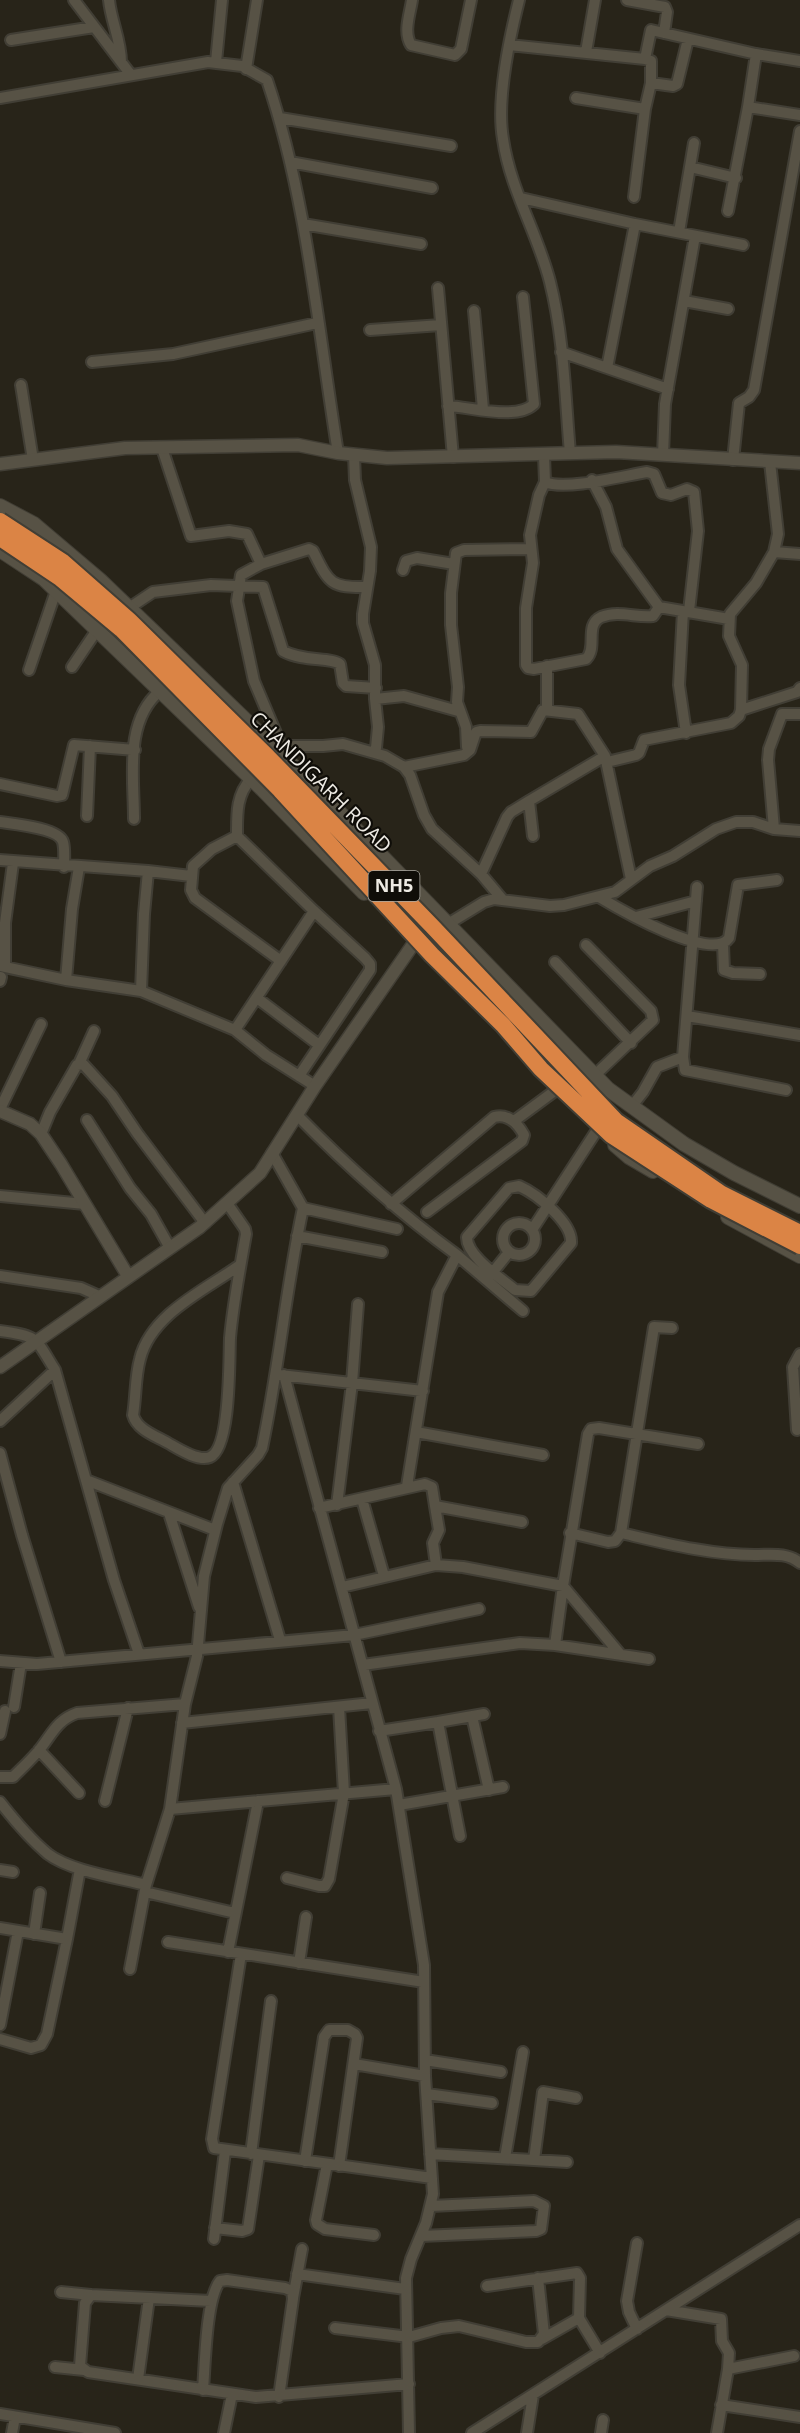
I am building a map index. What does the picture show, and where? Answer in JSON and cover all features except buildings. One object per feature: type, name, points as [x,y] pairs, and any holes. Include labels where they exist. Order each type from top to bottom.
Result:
[{"type":"highway","name":"CHANDIGARH ROAD","points":[[0,520],[63,562],[129,620],[268,757],[424,917],[616,1121],[722,1194],[800,1233]]},
{"type":"highway","name":"NH5","points":[[0,538],[60,578],[121,629],[280,790],[390,910],[503,1025],[541,1069],[611,1135],[711,1200],[800,1246]]},
{"type":"main road","points":[[0,506],[34,524],[100,580],[277,745],[608,1089],[684,1144],[800,1206]]},
{"type":"main road","points":[[0,550],[44,579],[251,779],[597,1130],[629,1157],[752,1231],[800,1256]]},
{"type":"street","points":[[74,0],[132,75]]},
{"type":"street","points":[[109,0],[110,13],[118,33],[121,62]]},
{"type":"street","points":[[216,62],[222,0]]},
{"type":"street","points":[[246,69],[257,0]]},
{"type":"street","points":[[412,0],[407,28],[407,39],[411,45],[455,55],[461,49],[471,0]]},
{"type":"street","points":[[519,0],[509,45],[503,95],[502,138],[549,278],[561,352],[570,453]]},
{"type":"street","points":[[586,52],[595,0]]},
{"type":"street","points":[[627,0],[647,2],[667,10],[664,33]]},
{"type":"street","points":[[11,40],[94,27]]},
{"type":"street","points":[[645,59],[651,30],[756,54],[800,61]]},
{"type":"street","points":[[651,83],[673,86],[677,84],[688,39]]},
{"type":"street","points":[[509,45],[651,61],[653,66],[651,83],[645,109],[634,197]]},
{"type":"street","points":[[728,211],[756,54]]},
{"type":"street","points":[[0,98],[216,62],[246,69],[267,80],[280,117],[303,224],[338,453]]},
{"type":"street","points":[[576,98],[645,109]]},
{"type":"street","points":[[748,107],[800,115]]},
{"type":"street","points":[[280,117],[451,146]]},
{"type":"street","points":[[733,460],[739,403],[749,397],[754,390],[800,131]]},
{"type":"street","points":[[679,232],[694,143]]},
{"type":"street","points":[[290,162],[432,188]]},
{"type":"street","points":[[690,167],[735,178]]},
{"type":"street","points":[[521,198],[635,224],[743,245]]},
{"type":"street","points":[[303,224],[421,244]]},
{"type":"street","points":[[607,368],[635,224]]},
{"type":"street","points":[[663,455],[663,419],[695,236]]},
{"type":"street","points":[[438,288],[453,457]]},
{"type":"street","points":[[448,406],[497,412],[530,408],[534,404],[524,297]]},
{"type":"street","points":[[684,301],[728,309]]},
{"type":"street","points":[[474,311],[483,409]]},
{"type":"street","points":[[92,362],[173,354],[317,323]]},
{"type":"street","points":[[370,330],[441,325]]},
{"type":"street","points":[[561,352],[668,389]]},
{"type":"street","points":[[21,385],[33,460]]},
{"type":"street","points":[[0,464],[125,448],[298,445],[338,453],[387,458],[616,452],[800,463]]},
{"type":"street","points":[[162,448],[191,536],[229,531],[247,534],[261,564]]},
{"type":"street","points":[[354,455],[355,480],[371,547],[363,623],[375,665],[378,727],[376,748],[373,752]]},
{"type":"street","points":[[544,455],[545,482],[538,495],[532,520],[530,549],[533,563],[526,608],[526,665],[528,668],[534,669],[586,659],[592,650],[591,638],[594,622],[599,618],[624,613],[653,616],[659,607]]},
{"type":"street","points":[[481,873],[507,817],[516,808],[606,759],[636,755],[644,740],[731,723],[739,716],[742,665],[729,636],[729,619],[733,609],[756,583],[778,541],[770,462]]},
{"type":"street","points":[[545,482],[566,485],[647,472],[654,474],[662,493],[671,495],[687,489],[694,492],[698,531],[679,649],[679,685],[686,733]]},
{"type":"street","points":[[592,480],[609,515],[617,549],[659,607],[729,619]]},
{"type":"street","points":[[367,587],[344,588],[333,583],[324,572],[314,551],[309,549],[261,564],[241,575],[237,601],[254,681],[277,745],[343,744],[373,752],[404,767],[410,775],[424,815],[432,829],[481,873],[502,899]]},
{"type":"street","points":[[468,753],[466,727],[458,711],[458,687],[451,625],[454,564],[459,550],[530,549]]},
{"type":"street","points":[[774,552],[800,554]]},
{"type":"street","points":[[403,570],[406,561],[417,558],[454,564]]},
{"type":"street","points":[[129,608],[153,592],[210,585],[263,587],[283,651],[307,660],[336,661],[340,664],[343,683],[346,686],[375,694],[404,696],[458,711]]},
{"type":"street","points":[[29,670],[56,591]]},
{"type":"street","points":[[72,667],[97,630]]},
{"type":"street","points":[[547,666],[547,709]]},
{"type":"street","points":[[741,710],[797,692],[800,688]]},
{"type":"street","points":[[134,819],[137,724],[147,702],[160,691]]},
{"type":"street","points":[[774,829],[768,760],[769,749],[782,714],[778,698]]},
{"type":"street","points":[[468,753],[476,732],[531,732],[536,727],[540,714],[547,709],[578,714],[606,759],[631,879]]},
{"type":"street","points":[[782,714],[800,714]]},
{"type":"street","points":[[0,783],[57,796],[62,795],[72,748],[76,744],[135,750]]},
{"type":"street","points":[[87,816],[90,746]]},
{"type":"street","points":[[404,767],[468,753]]},
{"type":"street","points":[[251,779],[243,787],[237,804],[237,836],[370,963],[367,977],[299,1076]]},
{"type":"street","points":[[529,801],[533,836]]},
{"type":"street","points":[[0,1367],[205,1223],[260,1173],[315,1086],[414,943],[488,900],[502,899],[550,906],[599,897],[622,888],[650,866],[673,856],[698,838],[726,825],[745,821],[774,829],[800,831]]},
{"type":"street","points":[[0,822],[46,831],[59,836],[63,842],[64,867]]},
{"type":"street","points":[[237,836],[212,849],[193,867],[191,890],[195,898],[281,961]]},
{"type":"street","points":[[0,860],[13,863],[148,871],[191,876]]},
{"type":"street","points":[[13,863],[2,973],[141,991],[235,1030],[266,1055],[315,1086]]},
{"type":"street","points":[[66,980],[72,909],[80,867]]},
{"type":"street","points":[[141,991],[148,871]]},
{"type":"street","points":[[760,974],[732,973],[724,970],[723,944],[730,934],[738,885],[777,880]]},
{"type":"street","points":[[697,887],[683,1065],[689,1072],[786,1090]]},
{"type":"street","points":[[599,897],[676,936],[692,941],[723,944]]},
{"type":"street","points":[[636,917],[696,901]]},
{"type":"street","points":[[235,1030],[314,911]]},
{"type":"street","points":[[586,945],[653,1016],[651,1024],[595,1075]]},
{"type":"street","points":[[555,962],[631,1042]]},
{"type":"street","points":[[257,998],[319,1045]]},
{"type":"street","points":[[687,1016],[800,1035]]},
{"type":"street","points":[[41,1024],[0,1110],[30,1124],[41,1134],[128,1276]]},
{"type":"street","points":[[41,1134],[50,1112],[79,1064],[94,1031]]},
{"type":"street","points":[[632,1106],[657,1067],[683,1057]]},
{"type":"street","points":[[79,1064],[83,1064],[112,1096],[205,1223]]},
{"type":"street","points":[[514,1121],[556,1090]]},
{"type":"street","points":[[297,1115],[351,1170],[458,1255],[523,1311]]},
{"type":"street","points":[[391,1204],[494,1117],[503,1116],[514,1121],[522,1131],[522,1141],[427,1212]]},
{"type":"street","points":[[87,1120],[130,1188],[151,1214],[170,1248]]},
{"type":"street","points":[[531,1230],[549,1206],[597,1130]]},
{"type":"street","points":[[130,1969],[146,1889],[170,1809],[185,1704],[198,1649],[204,1576],[215,1530],[228,1488],[262,1448],[280,1375],[297,1236],[303,1208],[272,1153]]},
{"type":"street","points":[[519,1186],[549,1206],[567,1227],[572,1238],[571,1244],[531,1291],[515,1290],[470,1252],[467,1237],[509,1188],[519,1186]]},
{"type":"street","points":[[0,1196],[85,1204]]},
{"type":"street","points":[[227,1203],[245,1230],[230,1337],[230,1383],[226,1413],[216,1451],[210,1457],[203,1458],[181,1450],[141,1428],[134,1421],[140,1359],[150,1336],[174,1309],[240,1265]]},
{"type":"street","points":[[303,1208],[397,1229]]},
{"type":"street","points":[[524,1224],[531,1230],[535,1242],[530,1251],[520,1255],[510,1252],[503,1240],[509,1227],[524,1224]]},
{"type":"street","points":[[297,1236],[382,1252]]},
{"type":"street","points":[[493,1272],[510,1252]]},
{"type":"street","points":[[407,1486],[438,1292],[458,1255]]},
{"type":"street","points":[[0,1276],[81,1288],[99,1296]]},
{"type":"street","points":[[337,1504],[352,1383],[358,1304]]},
{"type":"street","points":[[570,1533],[608,1542],[615,1541],[621,1533],[654,1327],[672,1328]]},
{"type":"street","points":[[0,1331],[27,1334],[36,1341],[55,1370],[114,1580],[139,1654]]},
{"type":"street","points":[[797,1430],[793,1367],[800,1354]]},
{"type":"street","points":[[0,1421],[55,1370]]},
{"type":"street","points":[[280,1375],[423,1391]]},
{"type":"street","points":[[280,1375],[342,1587],[396,1789],[424,1965],[424,2061],[432,2206],[411,2259],[405,2289],[409,2337],[409,2433]]},
{"type":"street","points":[[555,1645],[570,1533],[589,1431],[599,1428],[698,1444]]},
{"type":"street","points":[[416,1432],[543,1455]]},
{"type":"street","points":[[0,1453],[21,1534],[61,1662]]},
{"type":"street","points":[[86,1480],[215,1530]]},
{"type":"street","points":[[233,1482],[280,1640]]},
{"type":"street","points":[[319,1508],[407,1486],[430,1485],[439,1530],[433,1543],[436,1565]]},
{"type":"street","points":[[362,1499],[384,1576]]},
{"type":"street","points":[[435,1506],[522,1522]]},
{"type":"street","points":[[169,1513],[201,1613]]},
{"type":"street","points":[[621,1533],[727,1553],[783,1555],[800,1563]]},
{"type":"street","points":[[342,1587],[436,1565],[464,1567],[563,1586],[620,1654]]},
{"type":"street","points":[[0,1661],[61,1662],[280,1640],[354,1635],[479,1609]]},
{"type":"street","points":[[363,1665],[503,1644],[555,1645],[649,1659]]},
{"type":"street","points":[[0,1734],[10,1709],[21,1663]]},
{"type":"street","points":[[0,1777],[12,1777],[39,1750],[65,1717],[77,1713],[185,1704]]},
{"type":"street","points":[[182,1723],[372,1704]]},
{"type":"street","points":[[287,1878],[319,1886],[327,1883],[344,1793],[339,1707]]},
{"type":"street","points":[[105,1801],[128,1708]]},
{"type":"street","points":[[379,1731],[484,1714]]},
{"type":"street","points":[[472,1716],[489,1790]]},
{"type":"street","points":[[438,1722],[460,1836]]},
{"type":"street","points":[[39,1750],[79,1793]]},
{"type":"street","points":[[399,1805],[502,1787]]},
{"type":"street","points":[[170,1809],[396,1789]]},
{"type":"street","points":[[228,1952],[258,1801]]},
{"type":"street","points":[[0,1802],[13,1819],[49,1855],[80,1869],[235,1913]]},
{"type":"street","points":[[0,2039],[31,2048],[41,2045],[47,2034],[80,1869]]},
{"type":"street","points":[[0,1870],[13,1872]]},
{"type":"street","points":[[33,1934],[40,1893]]},
{"type":"street","points":[[299,1963],[306,1917]]},
{"type":"street","points":[[0,1928],[67,1939]]},
{"type":"street","points":[[0,2025],[18,1931]]},
{"type":"street","points":[[168,1942],[424,1982]]},
{"type":"street","points":[[241,1954],[212,2143],[214,2148],[432,2178]]},
{"type":"street","points":[[225,2151],[215,2234],[248,2229],[272,2001]]},
{"type":"street","points":[[305,2161],[324,2037],[329,2030],[348,2030],[356,2034],[354,2064],[339,2166]]},
{"type":"street","points":[[506,2158],[523,2052]]},
{"type":"street","points":[[424,2061],[501,2072]]},
{"type":"street","points":[[354,2064],[425,2076]]},
{"type":"street","points":[[534,2160],[543,2092],[576,2098]]},
{"type":"street","points":[[427,2094],[492,2103]]},
{"type":"street","points":[[430,2154],[567,2162]]},
{"type":"street","points":[[327,2164],[317,2224],[325,2229],[374,2235]]},
{"type":"street","points":[[421,2236],[536,2231],[541,2229],[543,2224],[544,2206],[534,2201],[432,2206]]},
{"type":"street","points":[[472,2433],[800,2225]]},
{"type":"street","points":[[637,2243],[627,2301],[629,2312],[637,2329]]},
{"type":"street","points":[[279,2397],[302,2249]]},
{"type":"street","points":[[487,2286],[577,2272],[580,2278],[579,2318],[600,2353]]},
{"type":"street","points":[[297,2274],[405,2289]]},
{"type":"street","points":[[538,2277],[544,2334],[542,2339]]},
{"type":"street","points":[[203,2390],[211,2301],[215,2286],[220,2281],[227,2280],[285,2288],[292,2291],[293,2299]]},
{"type":"street","points":[[61,2292],[211,2301]]},
{"type":"street","points":[[84,2370],[79,2362],[86,2303],[91,2295]]},
{"type":"street","points":[[138,2379],[149,2298]]},
{"type":"street","points":[[666,2310],[721,2319],[722,2341],[729,2353],[717,2433]]},
{"type":"street","points":[[335,2328],[409,2337],[441,2328],[459,2326],[533,2343],[579,2318]]},
{"type":"street","points":[[728,2370],[794,2356]]},
{"type":"street","points":[[55,2367],[256,2397],[279,2397],[409,2384]]},
{"type":"street","points":[[224,2433],[232,2394]]},
{"type":"street","points":[[527,2433],[533,2395]]},
{"type":"street","points":[[722,2405],[800,2417]]},
{"type":"street","points":[[0,2414],[76,2430],[115,2433]]},
{"type":"street","points":[[12,2433],[15,2417]]},
{"type":"street","points":[[601,2433],[603,2420]]}]
